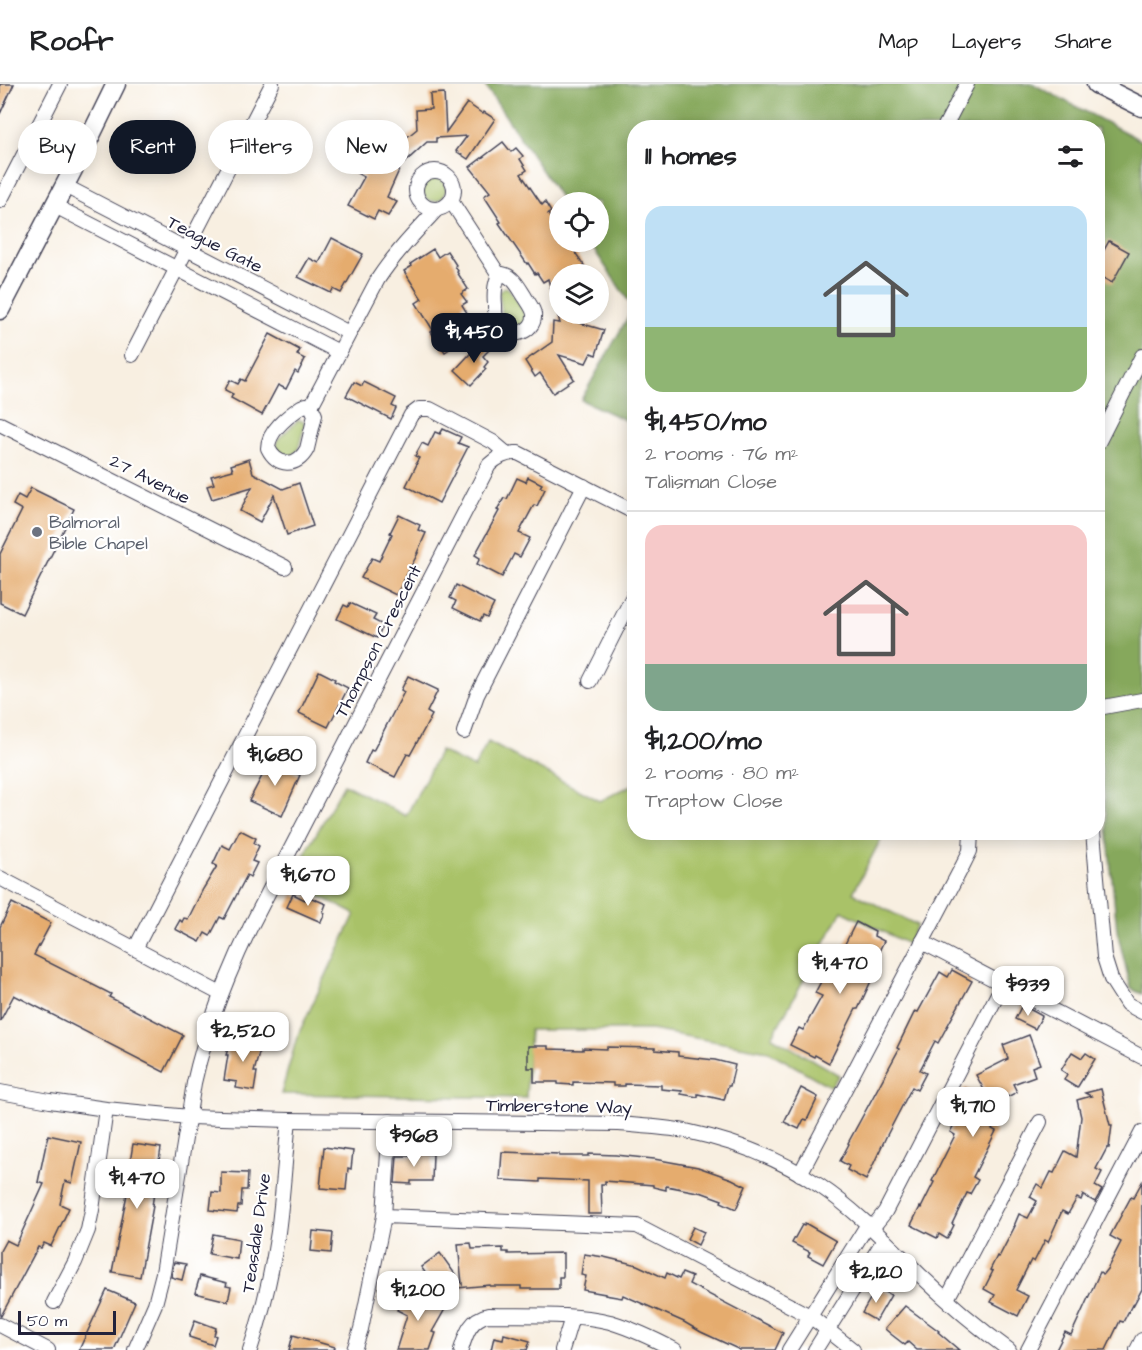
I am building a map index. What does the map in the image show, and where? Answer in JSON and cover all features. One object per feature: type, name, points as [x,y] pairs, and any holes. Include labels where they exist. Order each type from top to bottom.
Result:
[{"type":"main road","points":[[97,123],[116,84]]},
{"type":"main road","points":[[97,125],[122,84]]},
{"type":"main road","points":[[1096,84],[1142,107]]},
{"type":"main road","points":[[0,310],[71,174]]},
{"type":"street","points":[[0,201],[60,84]]},
{"type":"street","points":[[132,355],[272,84]]},
{"type":"street","points":[[948,120],[967,84]]},
{"type":"street","points":[[311,406],[389,262],[437,209],[451,201],[454,188],[449,177],[444,173],[431,171],[420,178],[417,184],[417,196],[425,206],[437,209]]},
{"type":"street","name":"Teague Gate","points":[[65,186],[349,333]]},
{"type":"street","points":[[451,201],[499,275]]},
{"type":"street","points":[[55,206],[339,352]]},
{"type":"street","points":[[1105,429],[1142,356]]},
{"type":"street","points":[[135,949],[411,415],[419,409],[430,409],[493,441],[506,453],[518,453],[627,508]]},
{"type":"street","name":"27 Avenue","points":[[0,424],[285,567]]},
{"type":"street","name":"Thompson Crescent","points":[[135,1350],[155,1304],[163,1273],[199,1061],[221,994],[250,928],[489,465],[506,453]]},
{"type":"street","points":[[464,732],[477,695],[584,486]]},
{"type":"street","points":[[590,681],[627,608]]},
{"type":"street","points":[[1105,707],[1142,700]]},
{"type":"street","points":[[800,1174],[970,851],[971,840]]},
{"type":"street","points":[[1094,840],[1104,957],[1111,979],[1127,1004],[1142,1012]]},
{"type":"street","points":[[0,878],[221,994]]},
{"type":"street","points":[[922,942],[1142,1057]]},
{"type":"street","points":[[789,1350],[870,1226],[885,1212],[1003,984]]},
{"type":"street","name":"Timberstone Way","points":[[0,1092],[106,1109],[189,1117],[619,1124],[687,1131],[741,1147],[781,1164],[821,1187],[870,1226],[947,1299],[1009,1350]]},
{"type":"street","points":[[54,1302],[75,1262],[88,1230],[106,1109]]},
{"type":"street","name":"Teasdale Drive","points":[[250,1350],[273,1266],[279,1230],[289,1120]]},
{"type":"street","points":[[354,1350],[361,1329],[384,1216],[390,1121]]},
{"type":"street","points":[[947,1299],[1040,1122]]},
{"type":"street","points":[[1028,1350],[1142,1132]]},
{"type":"street","points":[[384,1216],[637,1226],[810,1317],[854,1350]]},
{"type":"street","points":[[815,1350],[884,1240]]},
{"type":"street","points":[[461,1350],[469,1328],[477,1319],[488,1315],[595,1319],[620,1325],[675,1350]]},
{"type":"street","points":[[562,1350],[572,1317]]},
{"type":"street","points":[[0,1325],[48,1350]]},
{"type":"street","points":[[1137,1350],[1142,1340]]},
{"type":"green space","points":[[484,84],[1033,84],[1102,120],[627,120],[627,299],[609,272],[609,264],[604,264],[596,252],[609,252],[609,192],[556,192]]},
{"type":"green space","points":[[1105,122],[1142,141],[1142,994],[1131,989],[1117,931],[1105,806]]},
{"type":"green space","points":[[434,177],[442,181],[446,189],[442,197],[434,201],[426,197],[422,189],[426,181]]},
{"type":"green space","points":[[504,287],[512,293],[524,312],[526,319],[519,327],[510,327],[503,320],[499,292]]},
{"type":"green space","points":[[627,319],[627,421],[581,400]]},
{"type":"green space","points":[[298,420],[305,424],[298,450],[290,456],[282,454],[277,449],[277,440]]},
{"type":"green space","points":[[488,742],[600,801],[627,788],[627,840],[880,840],[853,893],[917,925],[908,944],[842,911],[772,1037],[839,1075],[831,1087],[768,1051],[651,1030],[530,1030],[526,1098],[281,1094],[297,1037],[355,914],[290,881],[344,784],[406,816],[440,751],[474,768]]},
{"type":"building","points":[[0,84],[14,84],[0,114]]},
{"type":"building","points":[[444,93],[446,132],[467,103],[495,119],[468,159],[456,151],[467,136],[436,138],[436,142],[427,142],[409,159],[409,136],[417,129],[416,110],[431,109],[430,94]]},
{"type":"building","points":[[503,142],[511,152],[516,148],[523,156],[520,159],[527,170],[521,174],[542,205],[545,202],[549,209],[549,252],[575,252],[583,264],[549,264],[549,283],[548,279],[543,282],[527,264],[499,223],[501,222],[484,196],[490,192],[470,167]]},
{"type":"building","points":[[358,174],[397,174],[387,197],[397,202],[388,216],[378,211],[374,219],[348,206],[364,177]]},
{"type":"building","points":[[332,238],[363,254],[341,293],[333,289],[331,293],[298,277],[309,258],[319,263]]},
{"type":"building","points":[[1109,241],[1129,252],[1112,283],[1105,279],[1105,248]]},
{"type":"building","points":[[433,249],[438,257],[447,251],[456,265],[457,272],[468,289],[461,294],[467,302],[462,305],[478,330],[445,352],[431,332],[433,330],[416,303],[422,299],[404,271],[412,266],[410,264]]},
{"type":"building","points":[[553,324],[583,324],[604,330],[596,355],[591,353],[586,363],[559,355],[574,379],[553,393],[540,373],[535,377],[525,361],[552,342]]},
{"type":"building","points":[[270,334],[300,350],[297,355],[305,359],[298,373],[295,371],[286,389],[278,385],[262,415],[231,398],[233,394],[225,390],[230,380],[238,384],[241,379],[245,381]]},
{"type":"building","points":[[482,341],[490,349],[483,356],[488,362],[484,367],[486,369],[471,385],[455,370]]},
{"type":"building","points":[[354,382],[362,386],[364,382],[396,398],[392,406],[396,408],[391,419],[346,396]]},
{"type":"building","points":[[443,429],[461,437],[458,443],[468,447],[439,503],[406,486],[417,464],[419,458],[415,456],[422,443],[428,446],[435,432],[440,434]]},
{"type":"building","points":[[249,459],[253,473],[283,489],[299,483],[313,526],[287,535],[274,495],[260,522],[240,511],[252,487],[212,499],[207,486],[214,484],[211,476],[233,470],[231,465]]},
{"type":"building","points":[[528,477],[542,484],[540,487],[545,489],[519,533],[530,538],[520,557],[514,554],[502,577],[477,564],[480,558],[475,555],[499,511],[497,510],[504,498],[507,499],[517,478],[526,482]]},
{"type":"building","name":"Balmoral Bible Chapel","points":[[31,488],[74,509],[22,614],[0,603],[0,554],[22,510],[13,505],[18,495],[25,499]]},
{"type":"building","points":[[399,515],[420,525],[418,530],[426,533],[396,595],[361,578],[372,558],[379,561]]},
{"type":"building","points":[[456,585],[494,604],[487,618],[483,616],[480,621],[453,608],[456,601],[450,598]]},
{"type":"building","points":[[350,603],[376,615],[373,620],[383,625],[377,638],[337,619],[344,605],[348,607]]},
{"type":"building","points":[[319,671],[348,688],[328,727],[299,713]]},
{"type":"building","points":[[408,676],[438,690],[427,712],[432,715],[395,777],[365,763],[404,692],[401,690]]},
{"type":"building","points":[[272,757],[290,766],[288,769],[300,775],[282,816],[249,801]]},
{"type":"building","points":[[240,830],[256,838],[254,843],[259,846],[252,861],[257,863],[250,877],[247,875],[224,919],[220,917],[210,936],[205,933],[200,942],[175,929],[180,920],[182,922],[184,918],[188,919],[217,866],[213,864],[222,845],[230,849]]},
{"type":"building","points":[[293,894],[305,900],[307,896],[326,904],[321,922],[287,907]]},
{"type":"building","points":[[12,903],[51,923],[34,955],[111,994],[109,997],[183,1035],[164,1072],[14,995],[0,1021],[0,927]]},
{"type":"building","points":[[856,922],[875,932],[874,936],[884,941],[872,965],[877,968],[829,1063],[790,1045],[799,1028],[803,1030],[822,996],[815,993],[824,976],[828,978]]},
{"type":"building","points":[[952,970],[972,981],[938,1043],[935,1041],[920,1070],[926,1073],[917,1090],[912,1087],[866,1180],[847,1170],[849,1166],[840,1161],[899,1049],[897,1048],[915,1011],[918,1012],[940,972],[948,977]]},
{"type":"building","points":[[1022,1005],[1042,1016],[1035,1029],[1015,1019]]},
{"type":"building","points":[[1029,1035],[1040,1064],[1032,1067],[1035,1076],[1013,1084],[1017,1092],[988,1107],[1000,1113],[992,1129],[996,1131],[973,1177],[978,1180],[970,1194],[967,1193],[947,1239],[939,1234],[937,1238],[911,1225],[955,1135],[950,1132],[962,1110],[955,1107],[965,1088],[990,1101],[976,1075],[1008,1059],[1003,1045]]},
{"type":"building","points":[[240,1036],[262,1042],[254,1072],[257,1072],[254,1091],[236,1088],[237,1082],[224,1080],[228,1055],[226,1055],[231,1040],[238,1042]]},
{"type":"building","points":[[528,1046],[583,1050],[583,1048],[607,1049],[607,1047],[655,1048],[655,1050],[678,1052],[678,1056],[715,1060],[735,1065],[724,1100],[698,1094],[698,1097],[681,1094],[682,1091],[661,1089],[661,1085],[613,1086],[613,1083],[573,1082],[573,1085],[558,1084],[558,1082],[534,1082],[534,1068],[528,1068]]},
{"type":"building","points":[[1072,1052],[1082,1058],[1086,1053],[1095,1059],[1077,1088],[1064,1080],[1067,1074],[1061,1070]]},
{"type":"building","points":[[801,1088],[818,1097],[807,1120],[804,1119],[799,1129],[784,1122]]},
{"type":"building","points":[[1101,1089],[1110,1125],[1112,1125],[1109,1148],[1096,1169],[1102,1172],[1095,1186],[1102,1190],[1095,1202],[1083,1195],[1081,1200],[1077,1198],[1068,1214],[1062,1211],[1048,1242],[1045,1240],[1034,1262],[1031,1260],[1016,1290],[1028,1296],[1018,1316],[991,1302],[995,1295],[984,1289],[993,1271],[990,1270],[997,1256],[999,1257],[1019,1214],[1028,1218],[1037,1201],[1030,1197],[1037,1184],[1043,1188],[1065,1151],[1076,1157],[1081,1117],[1077,1100],[1091,1096],[1085,1093]]},
{"type":"building","points":[[48,1135],[81,1142],[72,1183],[65,1181],[60,1204],[69,1208],[51,1246],[44,1243],[41,1248],[38,1247],[0,1316],[0,1251],[6,1240],[16,1245],[44,1184],[38,1182]]},
{"type":"building","points":[[133,1144],[161,1148],[140,1277],[112,1272],[127,1194],[125,1194]]},
{"type":"building","points":[[324,1147],[353,1151],[351,1169],[348,1168],[346,1190],[320,1188]]},
{"type":"building","points":[[502,1152],[559,1154],[559,1156],[616,1155],[654,1159],[698,1167],[746,1186],[736,1209],[721,1202],[722,1200],[703,1193],[666,1186],[666,1190],[653,1187],[653,1185],[605,1181],[605,1184],[601,1184],[602,1214],[588,1214],[588,1181],[500,1180]]},
{"type":"building","points":[[415,1153],[433,1154],[432,1181],[411,1181],[411,1184],[395,1183],[397,1156],[415,1156]]},
{"type":"building","points":[[221,1172],[248,1173],[247,1190],[242,1190],[241,1206],[238,1206],[237,1213],[210,1210],[212,1192],[221,1193]]},
{"type":"building","points":[[1142,1182],[1142,1289],[1123,1322],[1120,1321],[1106,1350],[1056,1350],[1065,1332],[1071,1335],[1100,1272],[1103,1274],[1107,1269],[1121,1242],[1110,1236],[1131,1197],[1133,1198]]},
{"type":"building","points":[[805,1223],[836,1241],[823,1264],[808,1256],[810,1252],[792,1243]]},
{"type":"building","points":[[693,1227],[704,1232],[698,1245],[687,1239]]},
{"type":"building","points":[[313,1231],[333,1233],[331,1253],[311,1251]]},
{"type":"building","points":[[213,1234],[239,1239],[237,1259],[209,1254]]},
{"type":"building","points":[[471,1243],[472,1249],[503,1248],[503,1252],[508,1252],[508,1254],[563,1253],[563,1277],[559,1277],[559,1289],[521,1289],[521,1286],[490,1285],[457,1288],[444,1298],[421,1267],[440,1253],[462,1284],[458,1244]]},
{"type":"building","points":[[584,1254],[637,1265],[665,1278],[667,1273],[679,1279],[682,1273],[692,1277],[689,1284],[783,1333],[775,1350],[740,1350],[623,1295],[622,1298],[583,1290],[586,1276],[581,1275]]},
{"type":"building","points":[[174,1262],[186,1264],[182,1280],[171,1277]]},
{"type":"building","points":[[200,1276],[227,1283],[226,1286],[231,1287],[228,1301],[195,1293]]},
{"type":"building","points":[[877,1287],[891,1295],[876,1321],[862,1313]]},
{"type":"building","points":[[409,1289],[445,1309],[432,1332],[436,1333],[430,1350],[396,1350],[407,1315],[397,1310]]},
{"type":"building","points":[[107,1290],[135,1302],[114,1350],[79,1350]]},
{"type":"building","points":[[905,1306],[939,1331],[959,1350],[917,1350],[908,1342],[905,1345],[892,1335],[885,1329]]},
{"type":"building","points":[[195,1320],[216,1328],[213,1345],[189,1337]]},
{"type":"building","points":[[504,1334],[530,1341],[527,1350],[491,1350],[494,1337],[503,1339]]},
{"type":"building","points":[[293,1335],[335,1347],[334,1350],[289,1350]]},
{"type":"place","name":"Balmoral Bible Chapel","points":[[37,532]]}]
